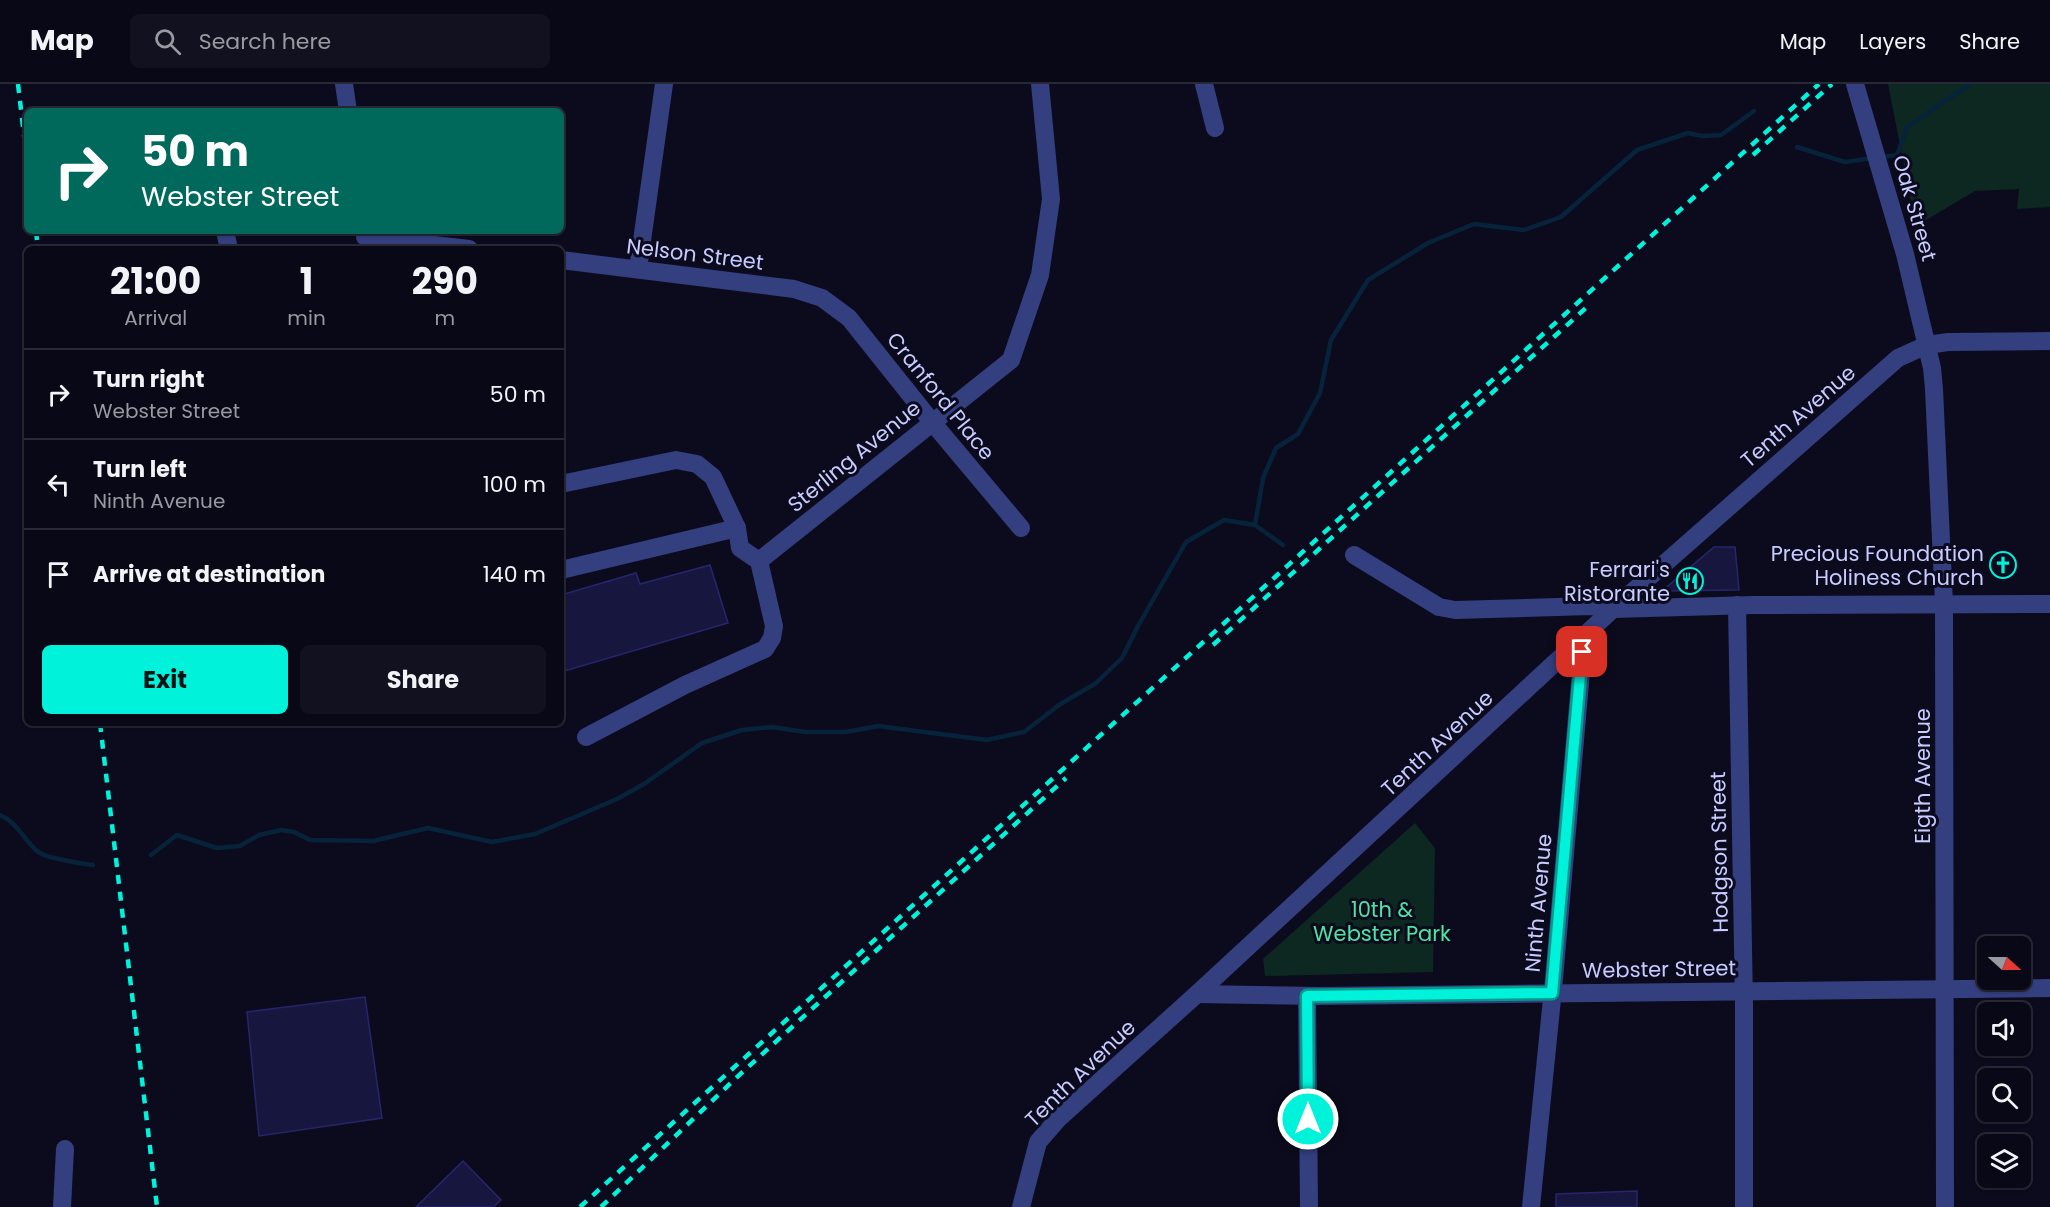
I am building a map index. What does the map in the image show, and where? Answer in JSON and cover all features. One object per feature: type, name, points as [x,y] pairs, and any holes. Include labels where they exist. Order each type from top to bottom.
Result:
[{"type":"street","points":[[344,84],[348,108]]},
{"type":"street","points":[[638,269],[664,84]]},
{"type":"street","name":"Sterling Avenue","points":[[759,561],[1011,360],[1040,275],[1051,199],[1040,84]]},
{"type":"street","points":[[1204,84],[1215,128]]},
{"type":"street","name":"Oak Street","points":[[1855,84],[1905,254],[1927,345]]},
{"type":"street","points":[[365,239],[438,246]]},
{"type":"street","name":"Nelson Street","points":[[564,260],[794,289],[822,298]]},
{"type":"street","name":"Cranford Place","points":[[822,298],[849,318],[1021,528]]},
{"type":"street","name":"Tenth Avenue","points":[[1021,1207],[1038,1142],[1058,1119],[1197,994],[1613,609],[1898,358],[1927,345],[1948,342],[2050,341]]},
{"type":"street","name":"Eigth Avenue","points":[[1927,345],[1934,389],[1944,604],[1945,1207]]},
{"type":"street","points":[[564,483],[676,460],[697,464],[714,477],[737,528],[740,548],[759,561],[774,626],[772,638],[765,649],[685,685],[586,737]]},
{"type":"street","points":[[564,569],[737,528]]},
{"type":"street","points":[[1354,555],[1439,607],[1455,610],[1590,606],[1613,609],[1737,605],[2050,604]]},
{"type":"street","name":"Hodgson Street","points":[[1737,605],[1744,1207]]},
{"type":"street","name":"Ninth Avenue","points":[[1531,1207],[1584,638]]},
{"type":"street","name":"Webster Street","points":[[1197,994],[1307,996],[2050,988]]},
{"type":"street","points":[[1307,996],[1309,1207]]},
{"type":"street","points":[[62,1207],[65,1149]]},
{"type":"green space","points":[[1888,84],[2050,84],[2050,207],[2017,209],[2019,189],[1975,191],[1916,226]]},
{"type":"green space","name":"10th & Webster Park","points":[[1415,823],[1435,848],[1433,972],[1265,976],[1263,959]]},
{"type":"building","points":[[1714,547],[1735,547],[1739,590],[1662,591]]},
{"type":"building","points":[[710,565],[728,623],[564,671],[564,594],[636,573],[640,584]]},
{"type":"building","points":[[365,997],[382,1118],[259,1136],[247,1012]]},
{"type":"building","points":[[463,1161],[501,1200],[493,1207],[416,1207]]},
{"type":"building","points":[[1637,1191],[1637,1207],[1556,1207],[1556,1194]]},
{"type":"waterway","points":[[1882,157],[1897,155],[1907,127],[1970,84]]},
{"type":"waterway","points":[[151,855],[177,835],[217,848],[240,846],[259,835],[281,830],[294,832],[310,840],[373,841],[428,828],[492,842],[535,834],[617,799],[644,784],[702,743],[742,730],[772,727],[805,732],[846,732],[878,726],[987,740],[1024,732],[1059,705],[1096,683],[1122,658],[1186,542],[1224,520],[1255,525],[1263,478],[1276,448],[1298,434],[1320,393],[1331,340],[1368,280],[1428,243],[1474,224],[1524,230],[1561,217],[1637,150],[1688,133],[1702,136],[1721,135],[1754,111]]},
{"type":"waterway","points":[[1797,147],[1845,162],[1873,158]]},
{"type":"waterway","points":[[1255,525],[1283,545]]},
{"type":"waterway","points":[[0,815],[11,822],[41,854],[93,865]]},
{"type":"railway","points":[[18,84],[24,135]]},
{"type":"railway","points":[[580,1207],[1819,84]]},
{"type":"railway","points":[[1753,155],[1832,84]]},
{"type":"railway","points":[[36,234],[38,246]]},
{"type":"railway","points":[[1213,645],[1587,307]]},
{"type":"railway","points":[[100,726],[157,1207]]},
{"type":"railway","points":[[601,1207],[736,1078],[1066,778]]},
{"type":"place","name":"Precious Foundation Holiness Church","points":[[2003,565]]},
{"type":"place","name":"Ferrari's Ristorante","points":[[1690,581]]},
{"type":"route","points":[[1308,1119],[1307,996],[1552,993],[1582,652]]}]
